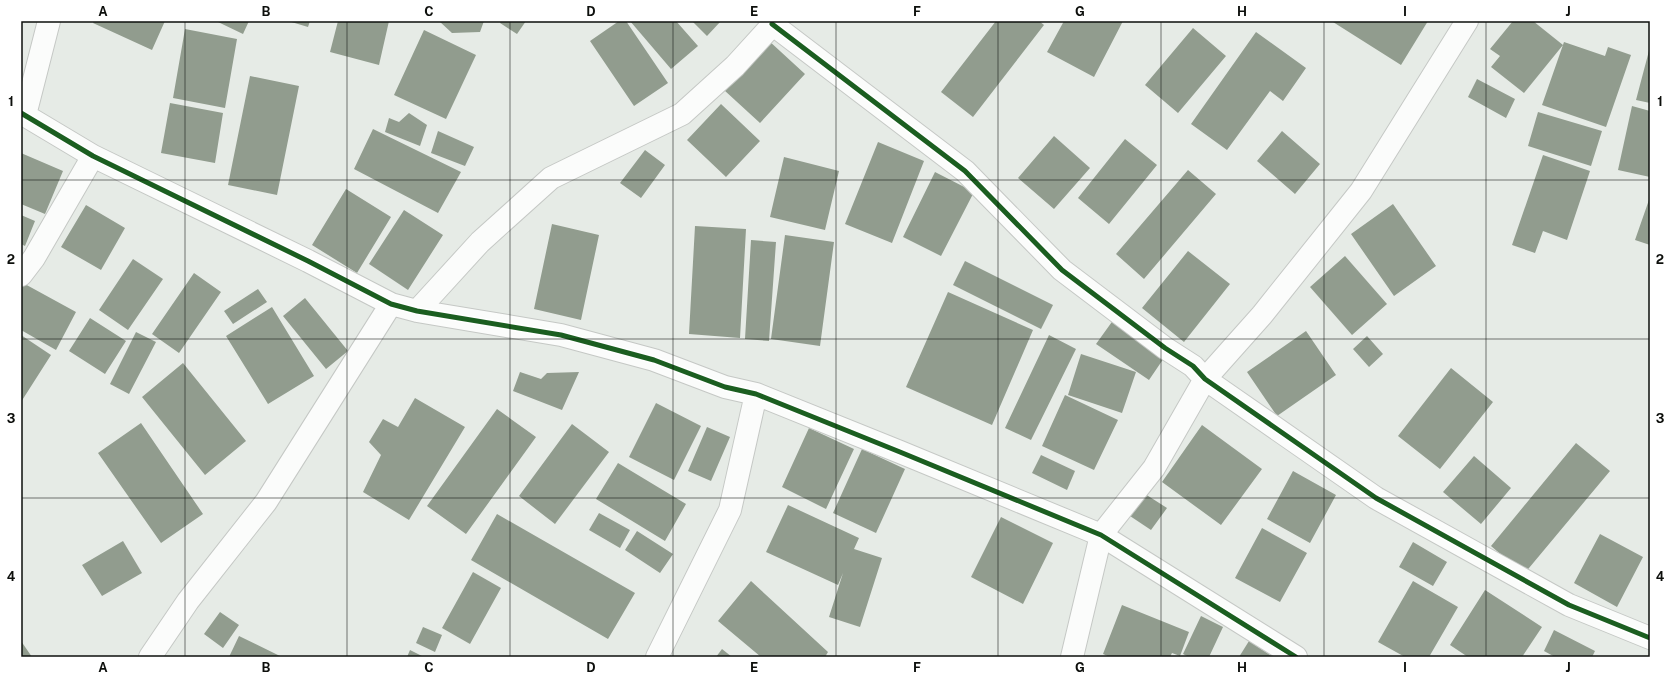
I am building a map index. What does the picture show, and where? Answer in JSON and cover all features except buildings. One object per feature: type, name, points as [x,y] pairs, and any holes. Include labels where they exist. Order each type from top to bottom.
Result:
[{"type":"street","points":[[49,21],[23,114],[93,156],[308,261],[391,304],[418,311],[561,336],[654,360],[725,387],[756,394],[1101,535],[1296,657]]},
{"type":"street","points":[[1072,657],[1101,535],[1154,468],[1206,379],[1262,315],[1361,191],[1467,21]]},
{"type":"street","points":[[418,311],[480,242],[551,178],[682,114],[735,66],[774,23],[966,171],[1062,270],[1165,348],[1193,366],[1206,379],[1376,498],[1569,605],[1650,638]]},
{"type":"street","points":[[21,275],[34,258],[93,156]]},
{"type":"street","points":[[150,657],[188,601],[266,502],[391,304]]},
{"type":"street","points":[[657,657],[730,510],[756,394]]},
{"type":"cycle path","points":[[772,24],[965,171],[1062,270],[1165,348],[1193,366],[1205,379],[1376,498],[1569,605],[1650,638]]},
{"type":"cycle path","points":[[21,113],[93,156],[308,261],[391,304],[417,311],[561,335],[654,360],[725,387],[756,394],[1101,535],[1296,657]]}]
